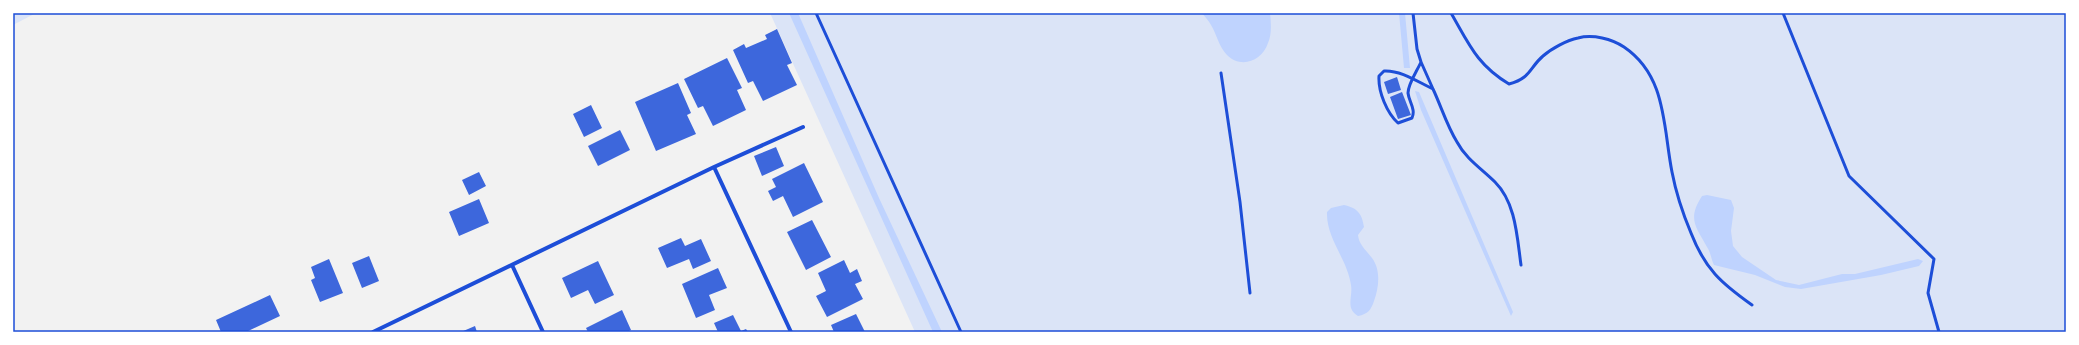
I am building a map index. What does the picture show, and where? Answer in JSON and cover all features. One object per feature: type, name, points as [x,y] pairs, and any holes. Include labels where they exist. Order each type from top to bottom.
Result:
[{"type":"street","points":[[374,332],[714,167],[803,127]]},
{"type":"street","points":[[714,167],[791,332]]},
{"type":"street","points":[[512,265],[543,332]]},
{"type":"lane","points":[[816,13],[961,332]]},
{"type":"lane","points":[[1413,13],[1417,49],[1421,62],[1457,143],[1469,159],[1496,183],[1506,198],[1514,215],[1521,265]]},
{"type":"lane","points":[[1451,13],[1476,58],[1495,76],[1509,84],[1520,81],[1535,67],[1543,56],[1578,38],[1600,38],[1617,42],[1631,51],[1647,68],[1657,87],[1664,111],[1672,173],[1691,234],[1712,273],[1726,287],[1752,305]]},
{"type":"lane","points":[[1783,13],[1849,176],[1934,259],[1928,293],[1939,332]]},
{"type":"lane","points":[[1421,62],[1413,80],[1408,92],[1414,114],[1412,118],[1398,123],[1391,117],[1379,83],[1379,76],[1384,71],[1390,71],[1413,80],[1433,89]]},
{"type":"lane","points":[[1221,73],[1240,202],[1250,293]]},
{"type":"shaded area","points":[[13,13],[36,13],[13,25]]},
{"type":"shaded area","points":[[770,13],[2066,13],[2066,332],[915,332]]},
{"type":"water","points":[[789,13],[798,13],[879,198],[942,332],[933,332]]},
{"type":"water","points":[[1202,13],[1270,13],[1271,32],[1265,49],[1256,58],[1250,61],[1238,62],[1224,52],[1213,29]]},
{"type":"water","points":[[1399,13],[1405,13],[1410,68],[1404,68]]},
{"type":"water","points":[[1415,91],[1419,92],[1513,312],[1511,316],[1421,110]]},
{"type":"water","points":[[1707,195],[1731,200],[1734,208],[1731,231],[1733,246],[1742,257],[1776,280],[1799,285],[1842,274],[1855,274],[1918,259],[1923,261],[1919,266],[1881,275],[1801,289],[1785,287],[1755,275],[1714,265],[1708,249],[1697,228],[1694,217],[1697,204],[1702,196]]},
{"type":"water","points":[[1344,205],[1356,210],[1362,218],[1364,227],[1358,235],[1359,239],[1361,245],[1375,263],[1378,273],[1377,290],[1372,307],[1367,313],[1358,316],[1354,313],[1350,302],[1351,285],[1349,275],[1333,240],[1328,222],[1327,212],[1331,208]]},
{"type":"building","points":[[777,29],[792,63],[787,65],[797,85],[763,101],[753,81],[748,83],[733,50],[744,44],[746,48],[767,39],[765,35]]},
{"type":"building","points":[[727,58],[742,88],[737,90],[746,110],[713,126],[703,106],[698,108],[684,79]]},
{"type":"building","points":[[1397,77],[1401,90],[1388,94],[1384,82]]},
{"type":"building","points":[[678,83],[691,113],[687,115],[696,134],[656,151],[635,102]]},
{"type":"building","points":[[1402,92],[1411,115],[1398,119],[1390,97]]},
{"type":"building","points":[[591,105],[602,128],[584,137],[573,114]]},
{"type":"building","points":[[620,130],[630,150],[598,166],[588,146]]},
{"type":"building","points":[[776,147],[784,166],[762,176],[754,156]]},
{"type":"building","points":[[804,163],[823,202],[793,217],[783,196],[773,201],[768,191],[776,187],[772,179]]},
{"type":"building","points":[[479,172],[486,186],[469,195],[462,180]]},
{"type":"building","points":[[479,199],[489,223],[459,236],[449,212]]},
{"type":"building","points":[[812,220],[831,257],[806,270],[787,232]]},
{"type":"building","points":[[681,238],[685,246],[701,239],[711,261],[693,269],[689,259],[667,268],[658,248]]},
{"type":"building","points":[[369,256],[379,281],[362,288],[352,263]]},
{"type":"building","points":[[329,259],[343,293],[320,302],[311,280],[315,278],[311,267]]},
{"type":"building","points":[[844,260],[850,273],[857,269],[862,281],[855,284],[863,299],[827,317],[816,296],[826,291],[818,273]]},
{"type":"building","points":[[598,261],[614,295],[595,304],[588,290],[571,298],[562,278]]},
{"type":"building","points":[[718,268],[727,288],[709,295],[715,310],[696,318],[682,284]]},
{"type":"building","points":[[270,295],[280,316],[246,332],[221,332],[216,320]]},
{"type":"building","points":[[622,310],[631,330],[627,332],[588,332],[586,328]]},
{"type":"building","points":[[856,314],[865,332],[834,332],[831,325]]},
{"type":"building","points":[[733,315],[741,331],[746,329],[748,332],[718,332],[714,323]]},
{"type":"building","points":[[475,326],[477,332],[461,332]]}]
